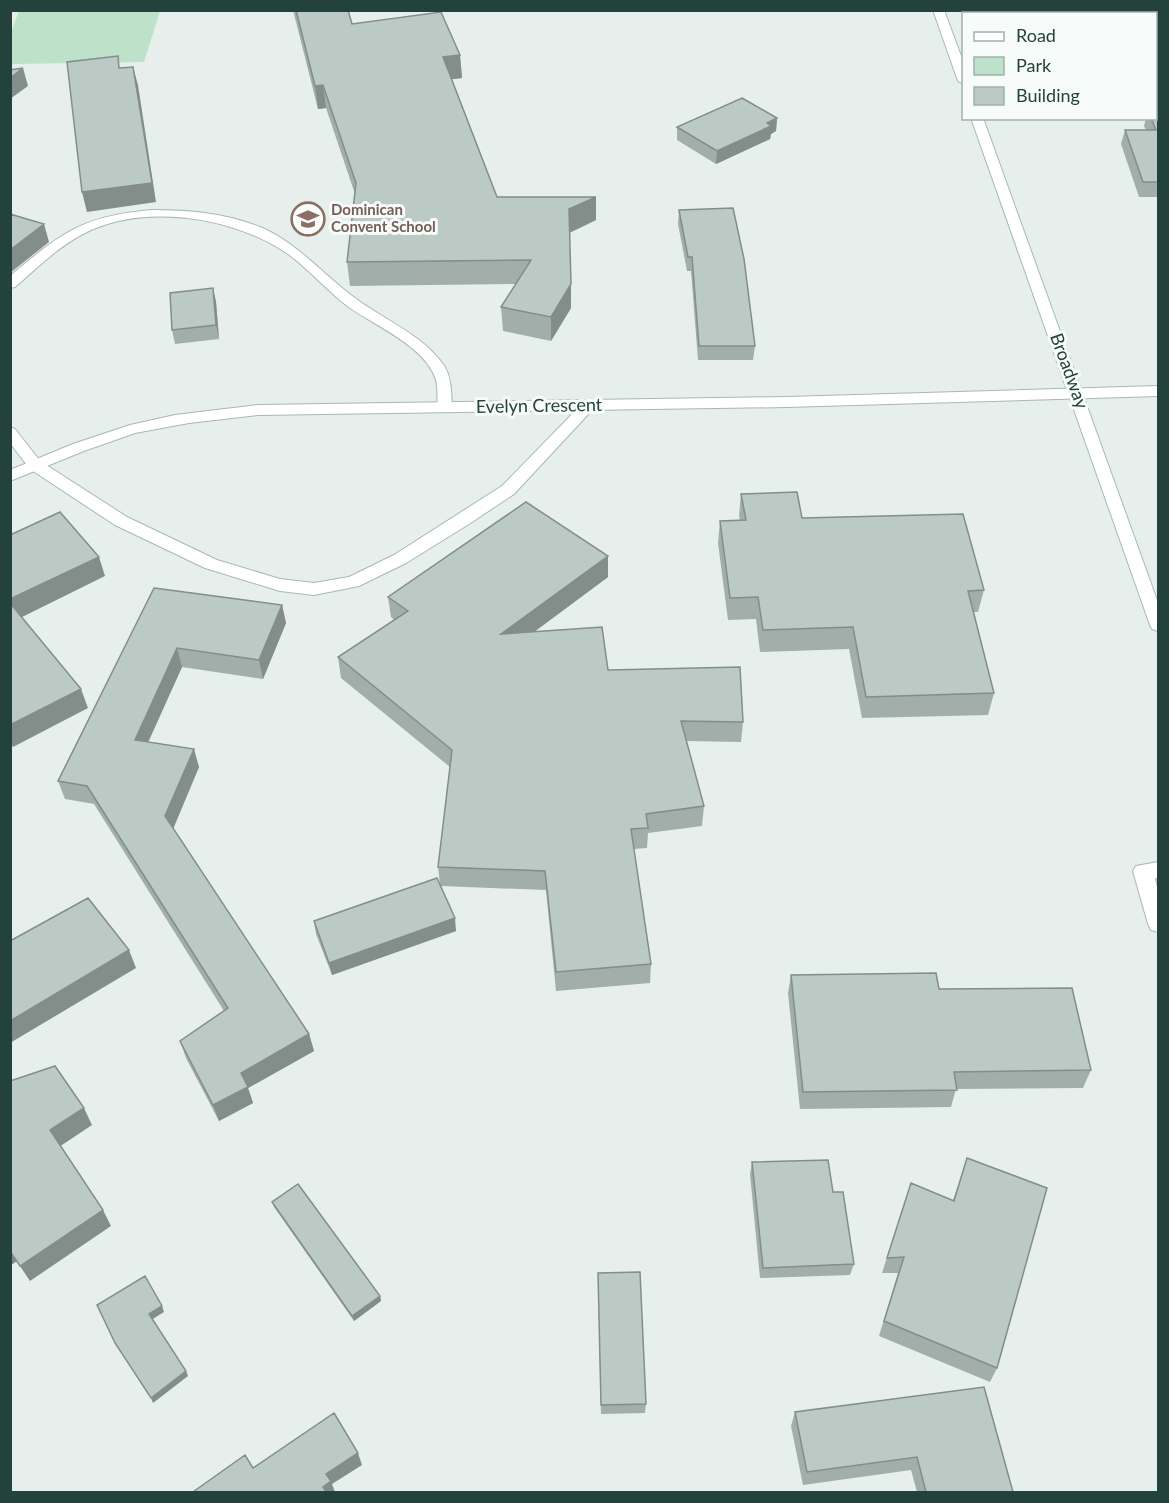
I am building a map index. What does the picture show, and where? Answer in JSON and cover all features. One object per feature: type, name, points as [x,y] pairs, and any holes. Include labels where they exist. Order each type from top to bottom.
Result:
[{"type":"street","points":[[938,10],[962,78]]},
{"type":"street","name":"Broadway","points":[[978,120],[1158,625]]},
{"type":"street","points":[[10,284],[68,237],[92,224],[116,218],[171,213],[201,215],[230,221],[261,232],[292,251],[349,301],[414,344],[434,362],[441,373],[444,381],[445,407]]},
{"type":"street","name":"Evelyn Crescent","points":[[10,476],[94,441],[148,425],[258,410],[589,405],[1158,391]]},
{"type":"street","points":[[10,432],[35,465],[121,521],[211,564],[280,585],[314,589],[353,582],[400,559],[508,490],[589,405]]},
{"type":"street","points":[[1158,870],[1143,871],[1158,924]]},
{"type":"green space","points":[[19,11],[160,11],[144,62],[11,64],[11,32]]},
{"type":"building","points":[[296,10],[348,10],[352,24],[441,12],[460,55],[443,57],[497,197],[596,197],[569,209],[571,284],[551,317],[501,307],[531,260],[347,262],[356,183],[323,85],[315,86]]},
{"type":"building","points":[[1099,10],[1158,10],[1158,99],[1157,12],[1100,12]]},
{"type":"building","points":[[118,56],[119,68],[133,67],[152,183],[82,192],[67,62]]},
{"type":"building","points":[[23,68],[10,78],[10,70]]},
{"type":"building","points":[[742,98],[777,118],[767,123],[771,126],[717,151],[677,127]]},
{"type":"building","points":[[1158,111],[1158,182],[1143,182],[1125,130],[1156,130],[1152,120],[1157,120]]},
{"type":"building","points":[[733,208],[744,259],[755,346],[699,346],[692,257],[688,257],[679,210]]},
{"type":"building","points":[[10,214],[44,224],[10,250]]},
{"type":"building","points":[[213,288],[216,325],[172,330],[170,293]]},
{"type":"building","points":[[797,492],[802,518],[963,514],[984,590],[968,591],[994,693],[866,697],[853,627],[763,630],[758,597],[730,598],[720,521],[746,520],[741,494]]},
{"type":"building","points":[[526,502],[608,556],[501,634],[602,627],[608,670],[740,667],[743,722],[681,721],[704,806],[646,814],[648,828],[631,829],[651,964],[556,972],[545,871],[438,867],[452,750],[338,657],[408,611],[388,597]]},
{"type":"building","points":[[60,512],[99,557],[10,599],[10,535]]},
{"type":"building","points":[[154,588],[282,605],[259,660],[177,648],[135,740],[194,749],[165,816],[309,1034],[241,1073],[248,1087],[213,1105],[180,1041],[228,1008],[87,786],[58,781]]},
{"type":"building","points":[[10,603],[81,689],[10,725]]},
{"type":"building","points":[[437,878],[455,918],[329,963],[314,921]]},
{"type":"building","points":[[88,898],[129,950],[10,1021],[10,941]]},
{"type":"building","points":[[936,973],[939,989],[1072,988],[1091,1070],[954,1072],[957,1090],[803,1092],[791,975]]},
{"type":"building","points":[[55,1066],[84,1108],[50,1130],[103,1210],[20,1266],[10,1251],[10,1081]]},
{"type":"building","points":[[967,1158],[1047,1188],[997,1368],[884,1321],[904,1257],[887,1258],[911,1183],[954,1201]]},
{"type":"building","points":[[828,1160],[833,1192],[843,1192],[854,1264],[763,1268],[752,1162]]},
{"type":"building","points":[[298,1184],[380,1296],[352,1316],[272,1202]]},
{"type":"building","points":[[640,1272],[646,1404],[601,1405],[598,1273]]},
{"type":"building","points":[[145,1276],[162,1306],[149,1314],[186,1371],[151,1398],[115,1343],[97,1305]]},
{"type":"building","points":[[984,1387],[1013,1492],[926,1492],[917,1457],[807,1472],[795,1412]]},
{"type":"building","points":[[334,1413],[358,1453],[326,1474],[331,1481],[323,1487],[326,1492],[193,1492],[245,1455],[253,1468]]},
{"type":"place","name":"Dominican Convent School","points":[[308,219]]}]
